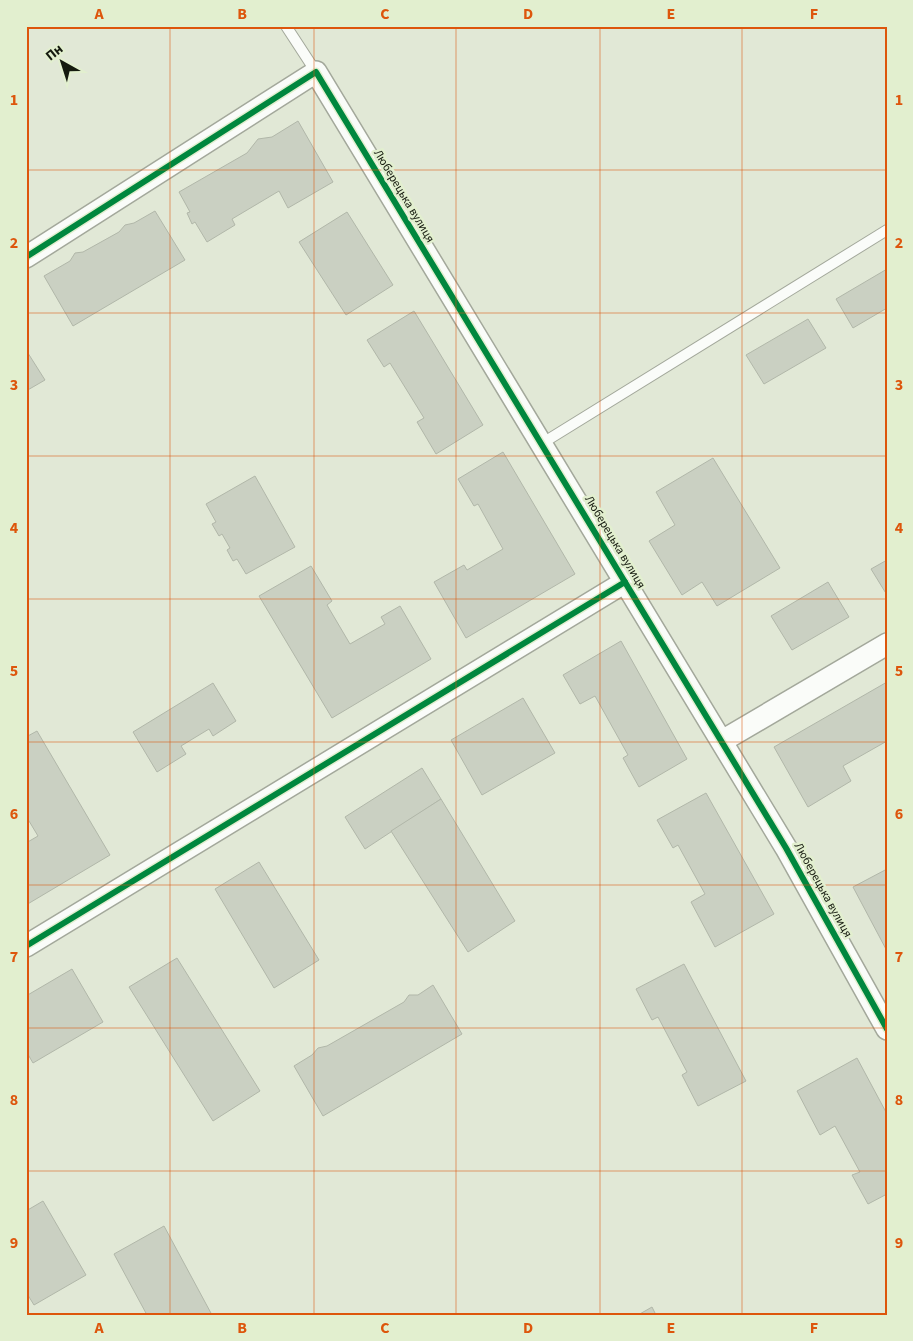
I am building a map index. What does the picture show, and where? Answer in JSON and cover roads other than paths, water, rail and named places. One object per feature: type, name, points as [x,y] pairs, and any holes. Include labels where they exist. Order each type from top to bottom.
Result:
[{"type":"street","points":[[26,257],[316,72]]},
{"type":"street","name":"Люберецька вулиця","points":[[316,72],[786,848],[887,1029]]},
{"type":"street","points":[[26,946],[626,582]]},
{"type":"street","points":[[722,741],[887,644]]},
{"type":"lane","points":[[286,26],[316,72]]},
{"type":"lane","points":[[541,444],[887,230]]}]
